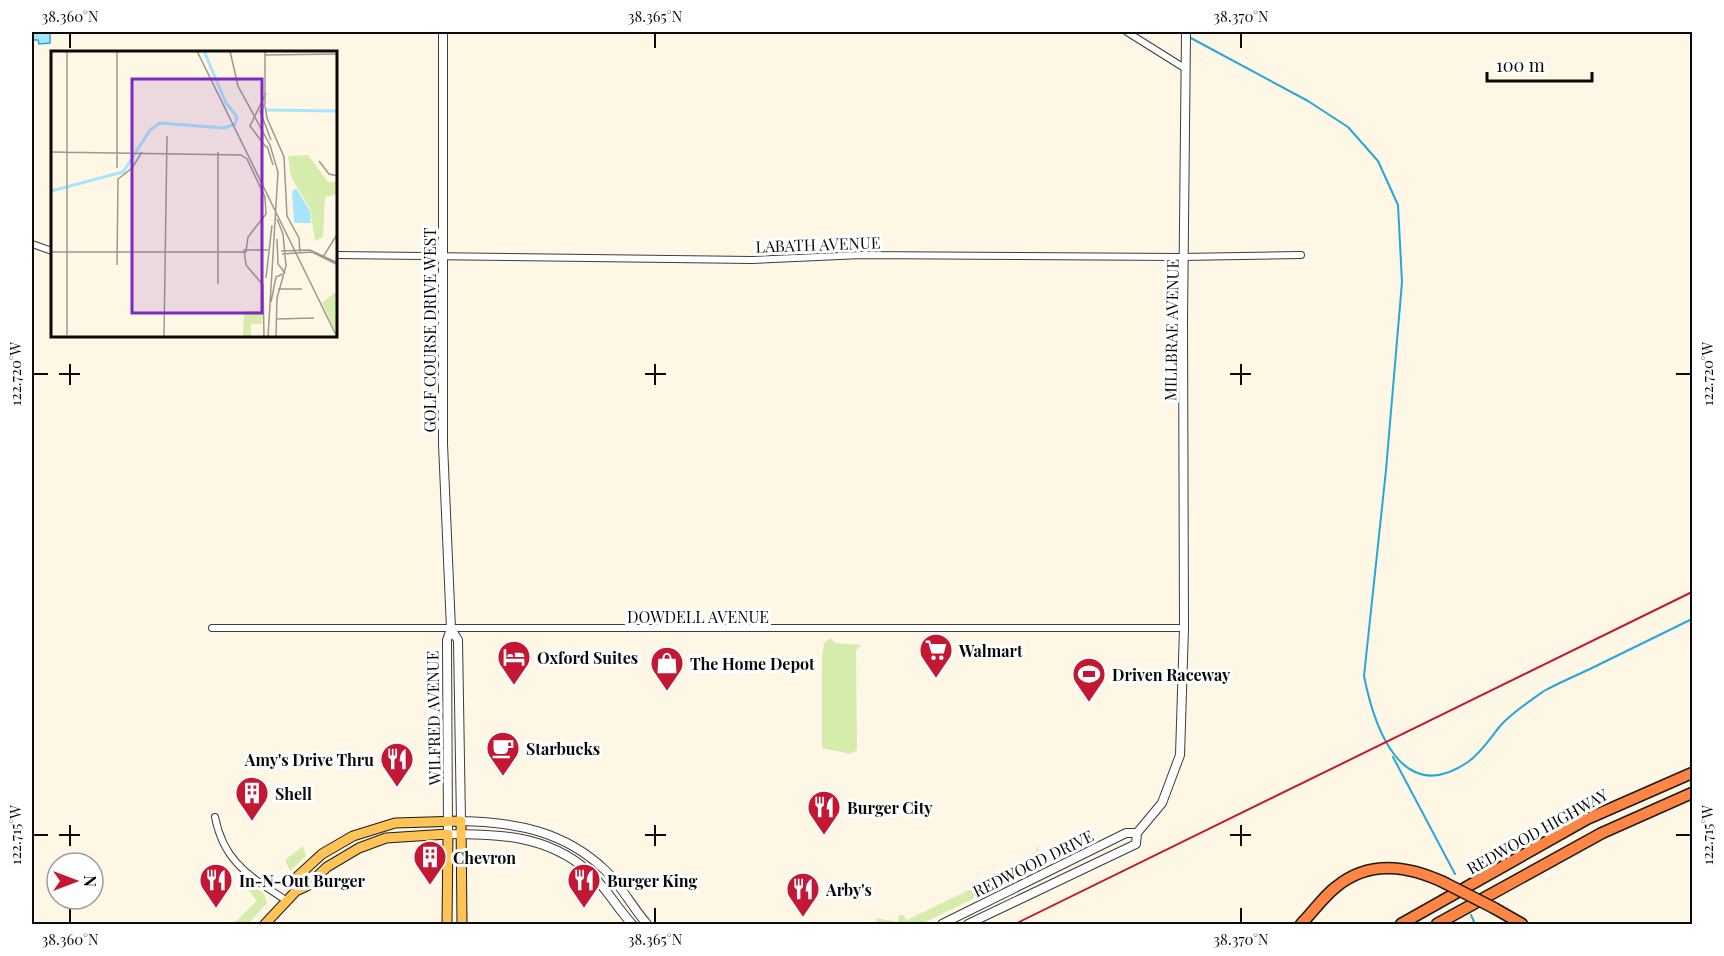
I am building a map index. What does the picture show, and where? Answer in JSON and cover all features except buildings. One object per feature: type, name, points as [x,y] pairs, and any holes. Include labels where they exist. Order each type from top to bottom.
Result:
[{"type":"highway","name":"REDWOOD HIGHWAY","points":[[1401,924],[1587,819],[1692,773]]},
{"type":"highway","name":"REDWOOD HIGHWAY","points":[[1437,924],[1580,844],[1643,813],[1692,793]]},
{"type":"highway","points":[[1301,924],[1335,887],[1367,870],[1380,867],[1408,869],[1445,883],[1522,924]]},
{"type":"main road","points":[[296,891],[298,876],[322,854],[352,836],[395,824],[461,821]]},
{"type":"main road","name":"WILFRED AVENUE","points":[[461,821],[462,924]]},
{"type":"main road","points":[[266,924],[296,891],[307,886],[342,856],[369,844],[410,835],[448,834],[447,924]]},
{"type":"street","name":"GOLF COURSE DRIVE WEST","points":[[443,32],[443,444],[451,629]]},
{"type":"street","points":[[1127,32],[1186,69]]},
{"type":"street","name":"MILLBRAE AVENUE","points":[[1184,628],[1183,321],[1186,32]]},
{"type":"street","points":[[32,244],[51,251]]},
{"type":"street","name":"LABATH AVENUE","points":[[338,255],[752,260],[862,255],[1185,257],[1301,255]]},
{"type":"street","name":"DOWDELL AVENUE","points":[[212,628],[1184,628]]},
{"type":"street","name":"REDWOOD DRIVE","points":[[968,924],[1136,844],[1137,832],[1162,803],[1180,755],[1184,628]]},
{"type":"street","name":"WILFRED AVENUE","points":[[451,629],[458,640],[461,821]]},
{"type":"street","name":"WILFRED AVENUE","points":[[448,834],[447,640],[451,629]]},
{"type":"street","points":[[215,817],[222,842],[237,864],[287,901]]},
{"type":"street","points":[[461,821],[500,821],[528,826],[568,844],[605,870],[646,924]]},
{"type":"street","name":"REDWOOD DRIVE","points":[[942,924],[1126,833],[1137,832]]},
{"type":"street","points":[[448,834],[512,835],[562,854],[588,870],[632,924]]},
{"type":"street","points":[[562,854],[568,844]]},
{"type":"street","points":[[624,915],[633,908]]},
{"type":"green space","points":[[830,638],[835,643],[861,645],[856,650],[857,750],[851,754],[822,748],[822,657],[824,643]]},
{"type":"green space","points":[[303,846],[306,856],[290,871],[285,860]]},
{"type":"green space","points":[[1037,846],[1042,857],[1037,868],[921,924],[877,924],[876,918],[898,922],[899,915],[903,915],[907,920],[1030,862],[1036,859]]},
{"type":"green space","points":[[246,881],[264,894],[267,903],[248,924],[237,924],[235,922],[257,901],[244,885]]},
{"type":"water","points":[[32,32],[50,32],[50,43],[39,44],[38,40],[32,40]]},
{"type":"waterway","points":[[1179,32],[1184,34]]},
{"type":"waterway","points":[[1189,37],[1308,101],[1348,127],[1378,161],[1398,205],[1402,282],[1386,470],[1364,676],[1375,717],[1395,755],[1408,768],[1425,775],[1445,774],[1473,758],[1505,720],[1544,691],[1692,619]]},
{"type":"waterway","points":[[1393,757],[1455,874]]},
{"type":"waterway","points":[[1471,915],[1475,924]]},
{"type":"railway","points":[[1015,924],[1692,592]]},
{"type":"place","name":"Walmart","points":[[936,679]]},
{"type":"place","name":"Oxford Suites","points":[[514,686]]},
{"type":"place","name":"The Home Depot","points":[[667,692]]},
{"type":"place","name":"Driven Raceway","points":[[1089,703]]},
{"type":"place","name":"Starbucks","points":[[503,777]]},
{"type":"place","name":"Amy's Drive Thru","points":[[397,788]]},
{"type":"place","name":"Shell","points":[[252,822]]},
{"type":"place","name":"Burger City","points":[[824,836]]},
{"type":"place","name":"Chevron","points":[[430,886]]},
{"type":"place","name":"In-N-Out Burger","points":[[216,909]]},
{"type":"place","name":"Burger King","points":[[584,909]]},
{"type":"place","name":"Arby's","points":[[803,918]]}]
